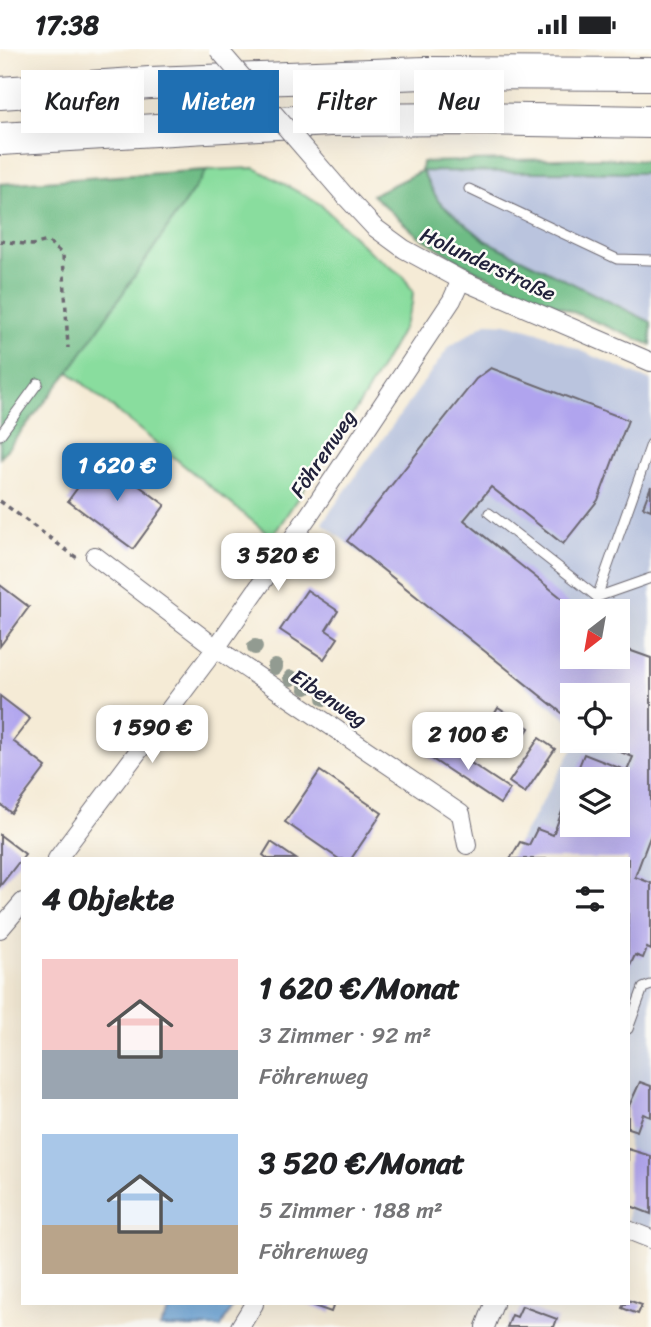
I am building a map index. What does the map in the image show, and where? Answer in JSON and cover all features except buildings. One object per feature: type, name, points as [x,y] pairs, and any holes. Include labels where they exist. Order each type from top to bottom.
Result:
[{"type":"highway","points":[[0,71],[24,70],[150,83]]},
{"type":"highway","points":[[0,93],[150,83],[425,73],[651,74]]},
{"type":"highway","points":[[0,139],[330,120],[651,122]]},
{"type":"highway","points":[[0,156],[91,134]]},
{"type":"street","name":"Holunderstraße","points":[[218,49],[347,198],[374,227],[404,250],[461,280],[651,362]]},
{"type":"street","name":"Föhrenweg","points":[[59,857],[216,649],[452,300],[461,280]]},
{"type":"street","points":[[95,556],[216,649]]},
{"type":"street","name":"Eibenweg","points":[[216,649],[461,814],[467,845]]},
{"type":"street","points":[[0,929],[21,904]]},
{"type":"street","points":[[630,1231],[651,1239]]},
{"type":"street","points":[[240,1327],[253,1305]]},
{"type":"street","points":[[485,1327],[494,1305]]},
{"type":"lane","points":[[469,189],[617,259],[651,260]]},
{"type":"lane","points":[[0,435],[38,383]]},
{"type":"lane","points":[[597,597],[651,445]]},
{"type":"lane","points":[[489,513],[597,597]]},
{"type":"lane","points":[[597,597],[651,579]]},
{"type":"lane","points":[[630,1023],[643,988],[651,985]]},
{"type":"path","points":[[0,240],[33,245],[48,241],[63,255],[68,348]]},
{"type":"path","points":[[0,501],[82,562],[95,556]]},
{"type":"shaded area","points":[[422,170],[651,173],[651,322],[486,241],[439,202]]},
{"type":"shaded area","points":[[486,323],[510,324],[538,332],[651,381],[651,1229],[630,1222],[630,857],[510,857],[560,771],[560,837],[630,837],[630,767],[562,767],[570,753],[630,753],[630,683],[560,683],[560,713],[322,523],[449,347]]},
{"type":"green space","points":[[599,158],[651,161],[651,173],[422,171],[439,202],[486,241],[651,322],[651,345],[478,272],[417,235],[372,195],[421,171],[422,162]]},
{"type":"green space","points":[[255,168],[320,204],[369,251],[404,277],[413,292],[412,304],[403,328],[365,396],[272,537],[69,372],[207,170]]},
{"type":"green space","points":[[207,170],[69,372],[0,458],[0,184]]},
{"type":"water","points":[[172,1305],[233,1305],[221,1327],[160,1327]]}]
